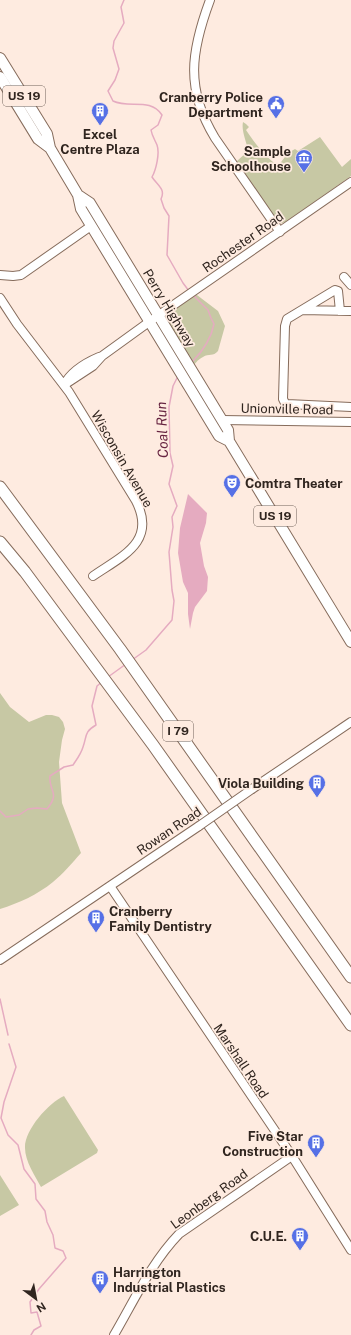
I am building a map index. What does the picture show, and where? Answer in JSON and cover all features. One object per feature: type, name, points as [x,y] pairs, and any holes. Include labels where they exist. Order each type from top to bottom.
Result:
[{"type":"highway","name":"I 79","points":[[0,487],[120,649],[351,977]]},
{"type":"highway","name":"I 79","points":[[0,542],[25,572],[148,739],[351,1025]]},
{"type":"main road","name":"Perry Highway","points":[[0,58],[2,73],[47,134],[50,148],[78,194],[90,203],[228,430],[229,441],[351,642]]},
{"type":"main road","name":"Perry Highway","points":[[78,194],[80,209],[149,322],[219,436],[229,441]]},
{"type":"street","points":[[210,0],[197,38],[194,64],[194,87],[200,107],[206,123],[215,138],[280,232]]},
{"type":"street","name":"Rochester Road","points":[[149,322],[351,182]]},
{"type":"street","points":[[0,275],[21,275],[91,226]]},
{"type":"street","points":[[344,277],[351,285]]},
{"type":"street","points":[[340,310],[339,295],[338,291],[335,290],[287,319],[285,322],[283,400],[284,403],[287,404],[351,407]]},
{"type":"street","name":"Wisconsin Avenue","points":[[0,298],[17,324],[64,385],[136,502],[143,520],[142,532],[131,549],[93,576]]},
{"type":"street","points":[[302,310],[351,311]]},
{"type":"street","points":[[64,385],[69,376],[90,361],[102,356],[149,322]]},
{"type":"street","name":"Unionville Road","points":[[222,420],[351,422]]},
{"type":"street","name":"Rowan Road","points":[[0,960],[351,722]]},
{"type":"street","name":"Marshall Road","points":[[110,886],[292,1156],[351,1250]]},
{"type":"street","name":"Leonberg Road","points":[[114,1335],[149,1274],[178,1234],[292,1156]]},
{"type":"green space","points":[[243,122],[249,127],[246,130],[257,145],[268,158],[278,166],[288,153],[295,149],[298,151],[320,137],[342,167],[351,159],[351,176],[286,222],[275,225],[238,166],[237,161],[248,151]]},
{"type":"green space","points":[[193,292],[218,311],[225,326],[218,351],[214,354],[201,358],[191,368],[158,315]]},
{"type":"green space","points":[[0,693],[10,707],[29,722],[46,715],[52,715],[59,717],[63,722],[65,729],[59,762],[62,803],[81,853],[60,876],[47,887],[28,898],[0,909]]},
{"type":"green space","points":[[64,1096],[98,1150],[97,1153],[41,1187],[25,1153],[26,1141],[28,1134],[38,1118],[51,1105]]},
{"type":"green space","points":[[0,1175],[19,1205],[0,1216]]},
{"type":"shaded area","points":[[188,494],[207,513],[206,523],[200,543],[204,566],[208,577],[207,591],[195,607],[190,629],[188,593],[183,582],[178,553],[180,528]]},
{"type":"waterway","name":"Coal Run","points":[[124,0],[121,7],[124,23],[114,41],[113,48],[119,69],[115,80],[108,91],[113,101],[126,104],[152,106],[162,115],[158,125],[151,130],[158,148],[158,157],[152,177],[162,190],[161,199],[169,216],[167,255],[189,291]]},
{"type":"waterway","name":"Coal Run","points":[[192,362],[200,354],[206,344],[211,335],[214,324],[208,310],[193,295]]},
{"type":"waterway","name":"Coal Run","points":[[132,660],[146,650],[172,620],[174,601],[169,552],[173,527],[172,517],[177,506],[169,484],[173,466],[170,453],[169,407],[173,386],[178,376]]},
{"type":"waterway","name":"Coal Run","points":[[108,677],[126,664]]},
{"type":"waterway","name":"Coal Run","points":[[0,811],[6,817],[19,815],[28,809],[47,809],[54,795],[50,776],[64,767],[73,765],[81,752],[86,734],[96,725],[92,706],[97,686],[102,682]]},
{"type":"waterway","points":[[0,999],[8,1035]]},
{"type":"waterway","points":[[9,1044],[16,1067],[4,1102],[1,1118],[8,1135],[18,1145],[24,1169],[35,1184],[36,1199],[45,1211],[47,1222],[53,1235],[55,1248],[63,1251],[66,1258],[39,1289],[30,1302],[31,1313],[37,1312],[41,1326],[34,1330],[31,1335]]},
{"type":"place","name":"Cranberry Police Department","points":[[276,119]]},
{"type":"place","name":"Excel Centre Plaza","points":[[100,126]]},
{"type":"place","name":"Sample Schoolhouse","points":[[304,173]]},
{"type":"place","name":"Comtra Theater","points":[[232,498]]},
{"type":"place","name":"Viola Building","points":[[317,798]]},
{"type":"place","name":"Cranberry Family Dentistry","points":[[96,933]]},
{"type":"place","name":"Five Star Construction","points":[[316,1158]]},
{"type":"place","name":"C.U.E.","points":[[300,1251]]},
{"type":"place","name":"Harrington Industrial Plastics","points":[[100,1294]]}]
